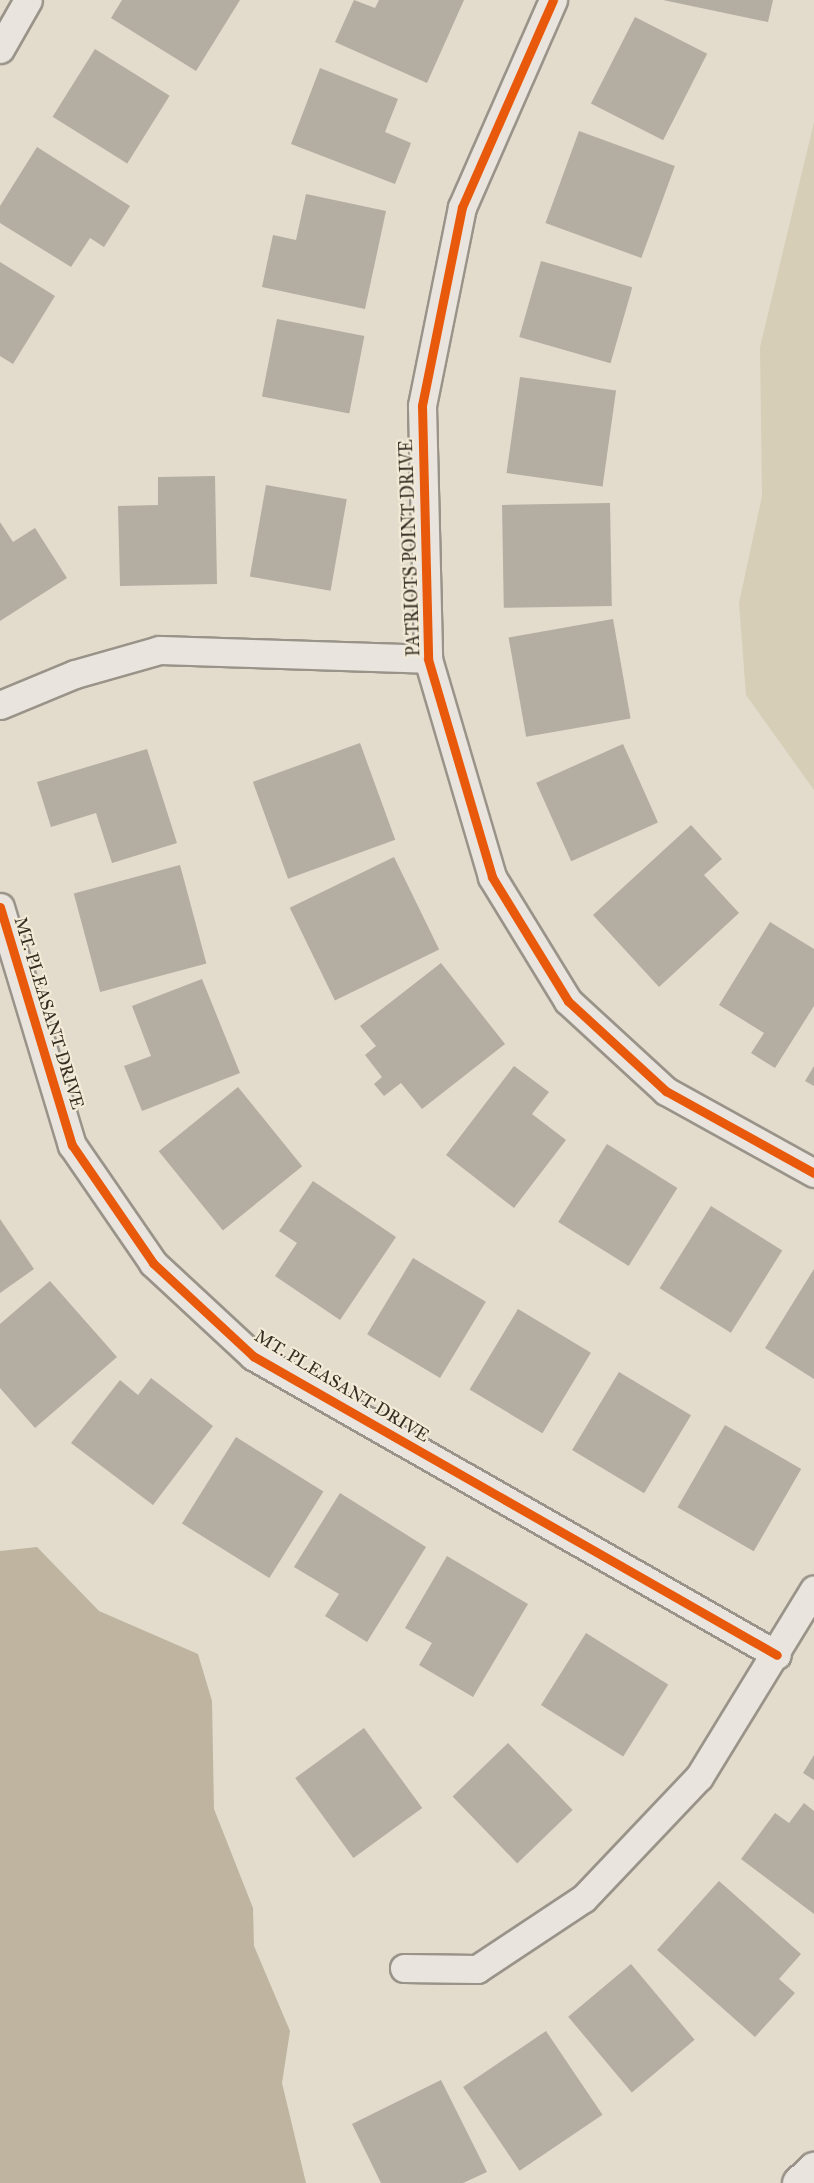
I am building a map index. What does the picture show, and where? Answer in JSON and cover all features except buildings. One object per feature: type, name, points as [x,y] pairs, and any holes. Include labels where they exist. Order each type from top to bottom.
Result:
[{"type":"street","points":[[0,49],[28,0]]},
{"type":"street","name":"PATRIOTS POINT DRIVE","points":[[554,0],[462,207],[422,406],[428,659],[492,877],[568,1001],[666,1091],[814,1173]]},
{"type":"street","points":[[0,705],[75,674],[159,650],[428,659]]},
{"type":"street","name":"MT. PLEASANT DRIVE","points":[[0,907],[72,1145],[153,1263],[253,1356],[777,1655]]},
{"type":"street","points":[[404,1968],[477,1969],[584,1898],[699,1777],[777,1655],[814,1589]]},
{"type":"street","points":[[799,2183],[814,2169]]},
{"type":"shaded area","points":[[814,122],[814,790],[746,695],[739,603],[762,496],[760,347]]},
{"type":"shaded area","points":[[37,1547],[99,1611],[198,1654],[212,1701],[214,1809],[253,1908],[254,1946],[290,2031],[282,2083],[306,2183],[0,2183],[0,1551]]},
{"type":"cycle path","points":[[553,0],[462,207],[422,406],[428,659],[492,877],[568,1001],[666,1091],[814,1173]]},
{"type":"cycle path","points":[[0,907],[72,1145],[153,1263],[253,1356],[777,1655]]}]
